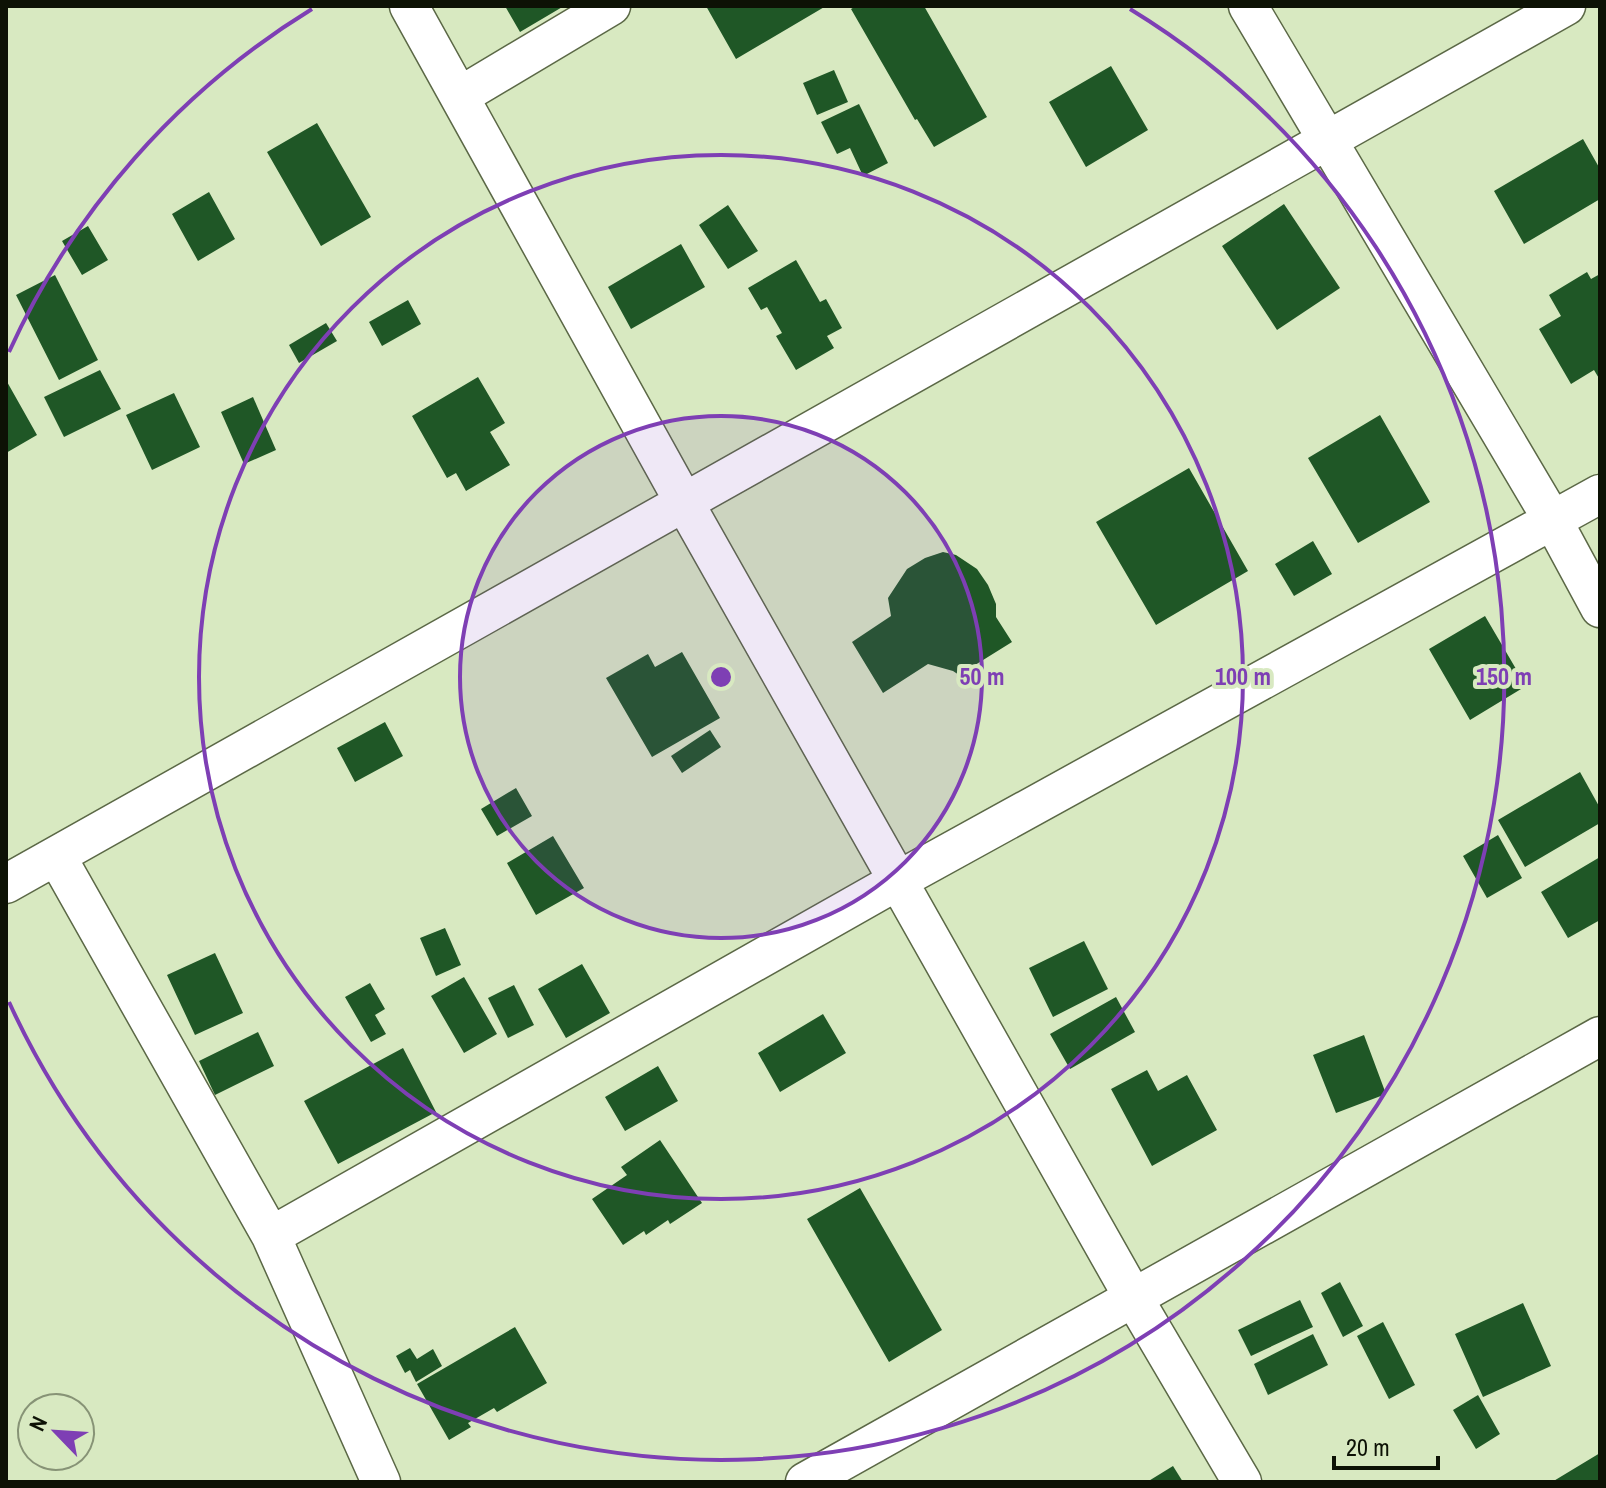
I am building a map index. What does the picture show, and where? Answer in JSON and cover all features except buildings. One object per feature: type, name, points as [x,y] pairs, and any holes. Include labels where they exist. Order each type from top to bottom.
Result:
[{"type":"street","points":[[409,6],[684,502],[1133,1297],[1242,1482]]},
{"type":"street","points":[[460,96],[611,6]]},
{"type":"street","points":[[1248,6],[1553,521],[1600,608]]},
{"type":"street","points":[[6,884],[1566,6]]},
{"type":"street","points":[[271,1236],[899,880],[1600,494]]},
{"type":"street","points":[[57,857],[271,1236],[381,1482]]},
{"type":"street","points":[[805,1482],[1600,1036]]}]
